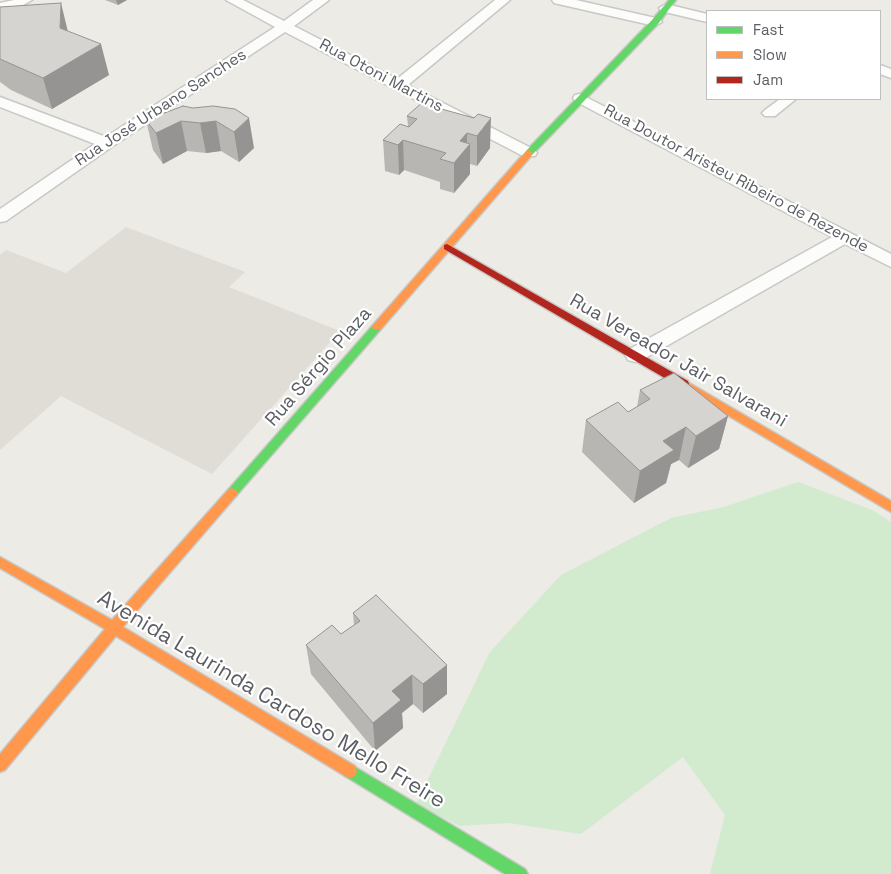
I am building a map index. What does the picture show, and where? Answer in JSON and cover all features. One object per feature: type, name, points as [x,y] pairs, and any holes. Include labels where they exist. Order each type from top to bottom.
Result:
[{"type":"street","points":[[0,7],[13,6],[25,0]]},
{"type":"street","name":"Rua Otoni Martins","points":[[233,0],[529,152]]},
{"type":"street","name":"Rua José Urbano Sanches","points":[[0,217],[107,142],[286,26],[322,0]]},
{"type":"street","points":[[398,86],[503,0]]},
{"type":"street","points":[[559,0],[655,22]]},
{"type":"street","points":[[670,4],[706,18]]},
{"type":"street","name":"Rua Sérgio Plaza","points":[[0,766],[114,628],[529,152],[655,22],[670,4]]},
{"type":"street","name":"Rua Doutor Aristeu Ribeiro de Rezende","points":[[580,98],[891,261]]},
{"type":"street","points":[[770,113],[788,100]]},
{"type":"street","points":[[0,102],[107,142]]},
{"type":"street","points":[[635,354],[846,236]]},
{"type":"street","name":"Rua Vereador Jair Salvarani","points":[[447,247],[635,354],[891,507]]},
{"type":"street","name":"Avenida Laurinda Cardoso Mello Freire","points":[[0,562],[114,628],[520,874]]},
{"type":"shaded area","points":[[126,227],[245,272],[229,287],[340,331],[212,474],[61,396],[0,450],[0,255],[6,250],[66,273]]},
{"type":"green space","points":[[798,482],[872,510],[891,522],[891,874],[710,874],[725,815],[683,757],[581,834],[509,823],[460,826],[416,804],[490,652],[561,575],[671,518],[724,507]]},
{"type":"building","points":[[61,3],[60,28],[101,44],[43,78],[0,59],[0,7]]},
{"type":"building","points":[[425,100],[442,104],[438,108],[474,118],[478,114],[491,118],[477,136],[467,133],[460,141],[470,144],[454,163],[440,159],[446,153],[403,140],[398,145],[383,140],[400,124],[409,127],[417,119],[407,116]]},
{"type":"building","points":[[183,106],[193,108],[213,106],[235,109],[249,118],[234,132],[216,121],[200,123],[181,121],[156,133],[146,120]]},
{"type":"building","points":[[674,373],[728,416],[696,436],[686,427],[663,441],[674,450],[640,471],[586,420],[618,402],[628,412],[650,399],[640,390]]},
{"type":"building","points":[[376,595],[447,665],[423,684],[412,675],[392,691],[401,700],[373,723],[306,645],[332,625],[341,634],[360,621],[353,613]]},
{"type":"traffic: fast","points":[[529,153],[655,22],[673,0]]},
{"type":"traffic: fast","points":[[232,493],[377,327]]},
{"type":"traffic: fast","points":[[350,771],[520,874]]},
{"type":"traffic: slow","points":[[377,327],[529,153]]},
{"type":"traffic: slow","points":[[684,384],[891,507]]},
{"type":"traffic: slow","points":[[0,765],[114,628],[232,493]]},
{"type":"traffic: slow","points":[[0,562],[114,628],[350,771]]},
{"type":"traffic: jam","points":[[447,247],[684,384]]}]
